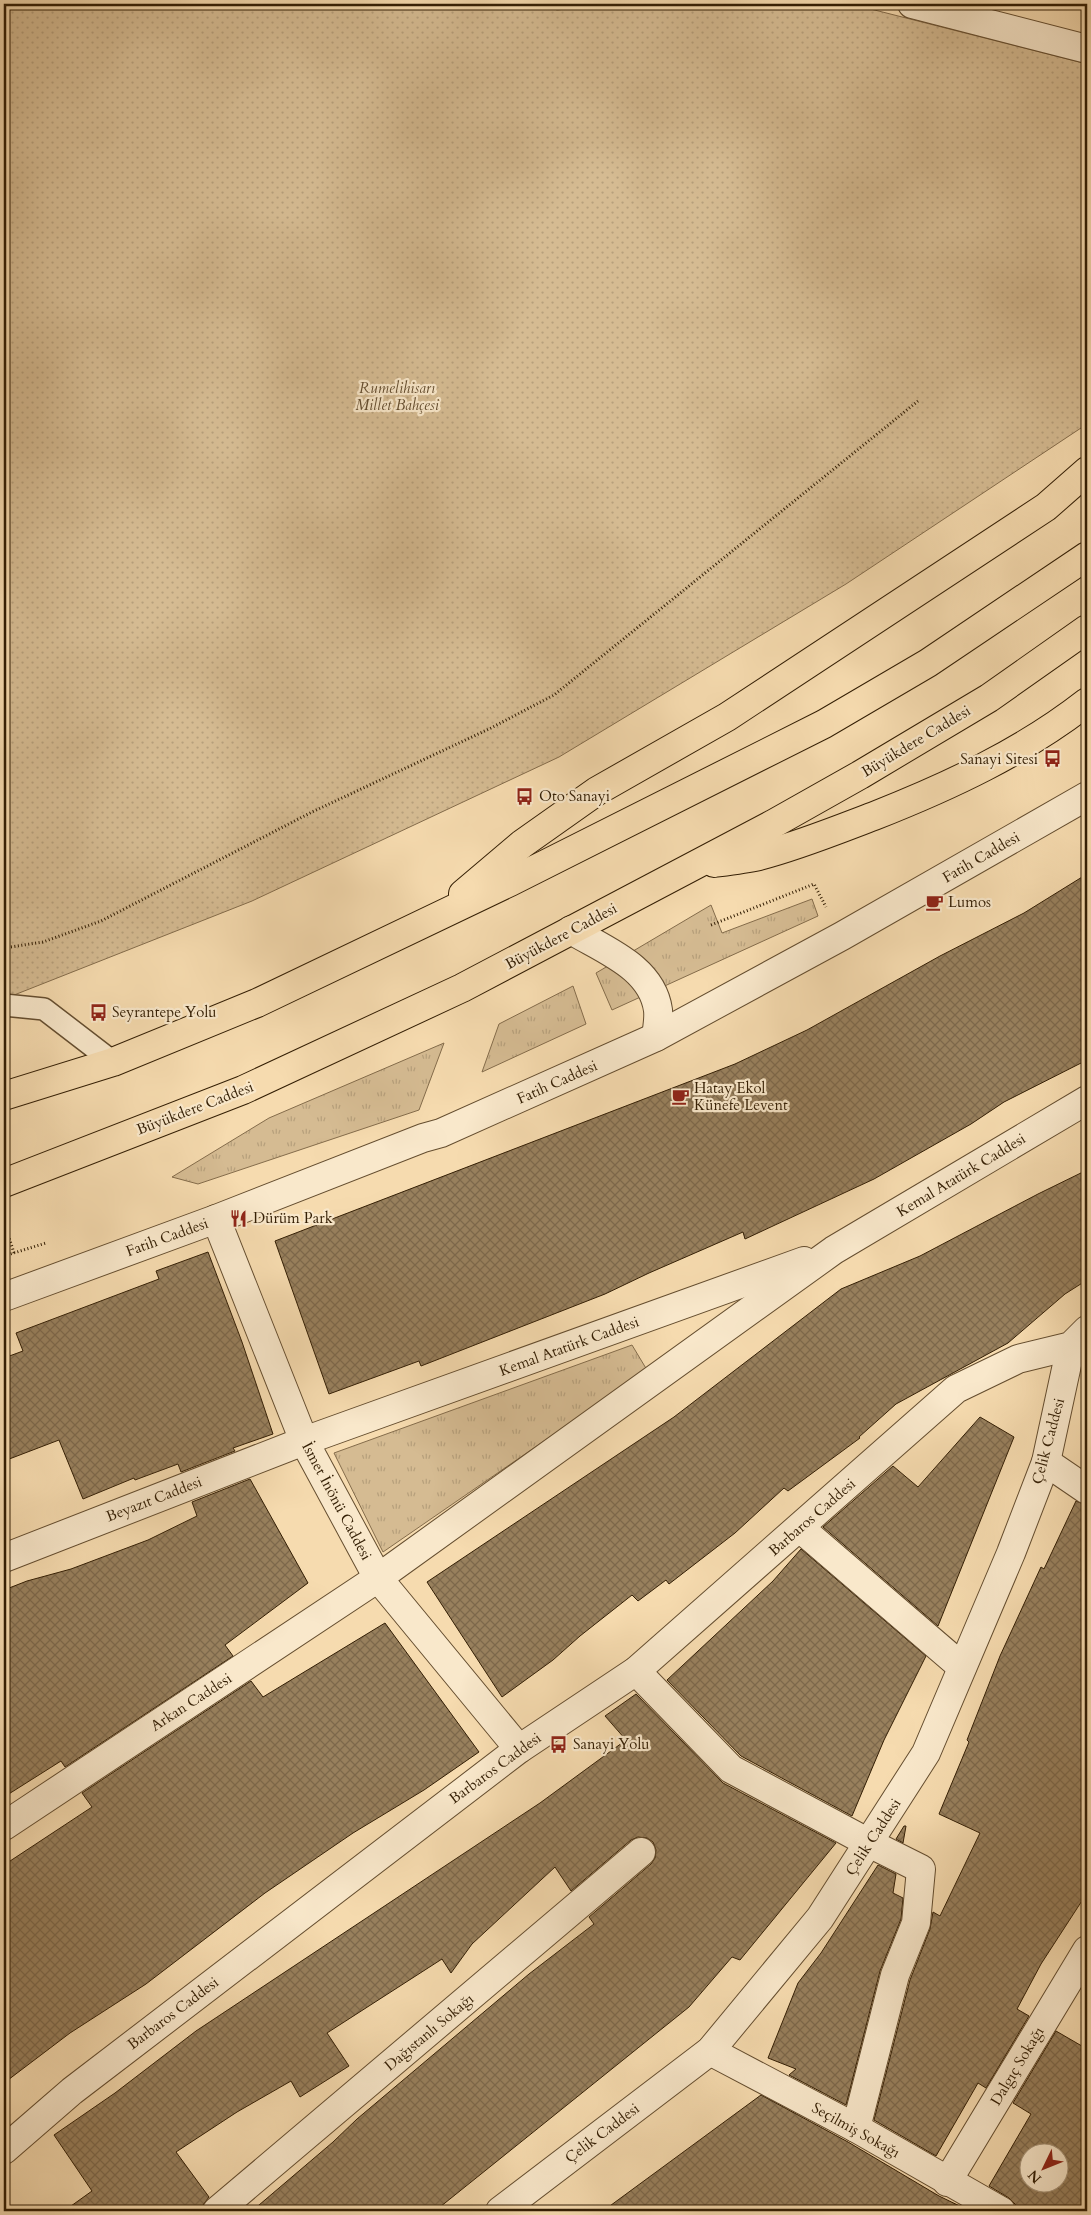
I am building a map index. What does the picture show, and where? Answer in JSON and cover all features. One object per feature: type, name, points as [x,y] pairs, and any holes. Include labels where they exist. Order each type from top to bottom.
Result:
[{"type":"main road","points":[[433,920],[522,844],[597,791],[735,712],[1046,507],[1087,471]]},
{"type":"main road","points":[[4,1096],[113,1062],[257,1003],[433,920],[824,724],[928,664],[1087,556]]},
{"type":"main road","name":"Büyükdere Caddesi","points":[[4,1182],[243,1090],[444,996],[773,824],[981,703],[1087,629]]},
{"type":"main road","points":[[688,868],[760,856],[844,828],[923,796],[995,762],[1064,719],[1087,702]]},
{"type":"street","points":[[912,4],[1087,49]]},
{"type":"street","name":"Fatih Caddesi","points":[[4,1297],[216,1219],[423,1138],[441,1133],[656,1037],[842,936],[1085,799]]},
{"type":"street","points":[[571,930],[630,965],[649,983],[658,1010],[656,1037]]},
{"type":"street","name":"Kemal Atatürk Caddesi","points":[[378,1578],[834,1250],[1087,1100]]},
{"type":"street","name":"İsmet İnönü Caddesi","points":[[216,1219],[304,1441],[378,1578],[519,1749]]},
{"type":"street","name":"Kemal Atatürk Caddesi","points":[[304,1441],[834,1250]]},
{"type":"street","name":"Çelik Caddesi","points":[[500,2211],[710,2051],[820,1918],[926,1753],[1011,1553],[1046,1462],[1079,1338]]},
{"type":"street","name":"Barbaros Caddesi","points":[[4,2150],[72,2091],[519,1749],[636,1671],[956,1389],[1018,1359],[1079,1338]]},
{"type":"street","name":"Beyazıt Caddesi","points":[[4,1558],[304,1441]]},
{"type":"street","points":[[1046,1462],[1087,1490]]},
{"type":"street","points":[[800,1528],[962,1667]]},
{"type":"street","name":"Arkan Caddesi","points":[[4,1826],[378,1578]]},
{"type":"street","points":[[636,1671],[731,1769],[869,1843],[921,1868],[916,1923],[895,1975],[856,2128]]},
{"type":"street","name":"Dağıstanlı Sokağı","points":[[217,2211],[641,1852]]},
{"type":"street","name":"Dalgıç Sokağı","points":[[947,2182],[1087,1950]]},
{"type":"street","name":"Seçilmiş Sokağı","points":[[710,2051],[856,2128],[947,2182],[1001,2211]]},
{"type":"lane","points":[[4,1005],[44,1009],[113,1062]]},
{"type":"path","points":[[4,948],[43,942],[101,921],[312,812],[491,728],[554,695],[918,401]]},
{"type":"path","points":[[711,925],[814,884],[842,936]]},
{"type":"path","points":[[4,1222],[14,1253]]},
{"type":"path","points":[[4,1256],[48,1243]]},
{"type":"green space","name":"Rumelihisarı Millet Bahçesi","points":[[4,4],[543,4],[557,10],[608,4],[851,4],[1087,64],[1087,424],[846,584],[559,757],[252,901],[4,999]]},
{"type":"green space","points":[[812,899],[818,916],[612,1010],[596,973],[711,905],[722,933]]},
{"type":"green space","points":[[573,986],[586,1024],[482,1072],[499,1024]]},
{"type":"green space","points":[[444,1043],[419,1110],[198,1184],[172,1177],[269,1118]]},
{"type":"green space","points":[[632,1345],[647,1370],[383,1552],[334,1453]]},
{"type":"building","points":[[1087,874],[1087,1060],[1004,1102],[971,1124],[874,1179],[745,1239],[743,1232],[605,1294],[421,1366],[419,1361],[329,1394],[275,1241],[735,1064],[807,1030],[940,956],[1024,913]]},
{"type":"building","points":[[1087,1170],[1087,1280],[1065,1294],[1008,1343],[896,1404],[860,1438],[788,1491],[784,1488],[735,1533],[669,1584],[666,1580],[638,1601],[632,1595],[553,1660],[502,1697],[427,1582],[674,1417],[841,1289],[920,1256]]},
{"type":"building","points":[[208,1252],[242,1342],[273,1434],[233,1448],[235,1451],[181,1472],[178,1464],[135,1480],[134,1478],[83,1499],[59,1440],[4,1461],[4,1358],[23,1351],[16,1333],[159,1279],[156,1271]]},
{"type":"building","points":[[980,1417],[1014,1437],[938,1626],[823,1527],[893,1466],[918,1487]]},
{"type":"building","points":[[250,1479],[308,1583],[225,1645],[233,1656],[65,1767],[61,1761],[4,1797],[4,1590],[27,1581],[71,1569],[148,1540],[197,1516],[192,1502]]},
{"type":"building","points":[[1076,1501],[1087,1505],[1087,1893],[1041,1964],[1017,2009],[1029,2016],[986,2088],[978,2083],[936,2156],[874,2120],[910,1980],[930,1929],[933,1912],[940,1916],[980,1833],[939,1814],[969,1742],[967,1740],[1000,1656],[1041,1567],[1044,1569]]},
{"type":"building","points":[[801,1549],[926,1656],[884,1740],[852,1816],[741,1756],[667,1680],[773,1581]]},
{"type":"building","points":[[385,1623],[479,1752],[424,1790],[353,1833],[265,1893],[146,1984],[70,2033],[4,2083],[4,1865],[92,1807],[82,1793],[251,1681],[263,1697]]},
{"type":"building","points":[[636,1694],[723,1783],[836,1843],[740,1960],[732,1957],[689,2007],[435,2211],[252,2211],[357,2119],[529,1974],[594,1924],[589,1917],[651,1864],[655,1858],[656,1850],[653,1842],[647,1838],[638,1837],[631,1840],[571,1891],[555,1867],[472,1944],[451,1973],[442,1959],[327,2033],[349,2066],[300,2097],[291,2081],[237,2112],[176,2152],[209,2197],[203,2205],[202,2211],[64,2211],[92,2191],[54,2135],[115,2093],[196,2031],[540,1803],[626,1740],[605,1716]]},
{"type":"building","points":[[904,1826],[906,1826],[903,1843],[896,1839]]},
{"type":"building","points":[[878,1865],[896,1874],[893,1893],[903,1898],[901,1919],[880,1971],[846,2105],[789,2075],[796,2069],[768,2058],[798,1983],[821,1953]]},
{"type":"building","points":[[1056,2031],[1087,2049],[1087,2211],[1017,2211],[1015,2204],[1009,2198],[989,2186],[1031,2114],[1013,2103]]},
{"type":"building","points":[[761,2095],[848,2142],[939,2196],[970,2211],[603,2211]]},
{"type":"place","name":"Sanayi Sitesi","points":[[1052,759]]},
{"type":"place","name":"Oto Sanayi","points":[[525,796]]},
{"type":"place","name":"Lumos","points":[[934,902]]},
{"type":"place","name":"Seyrantepe Yolu","points":[[98,1012]]},
{"type":"place","name":"Hatay Ekol Künefe Levent","points":[[680,1097]]},
{"type":"place","name":"Dürüm Park","points":[[239,1218]]},
{"type":"place","name":"Sanayi Yolu","points":[[559,1744]]}]
